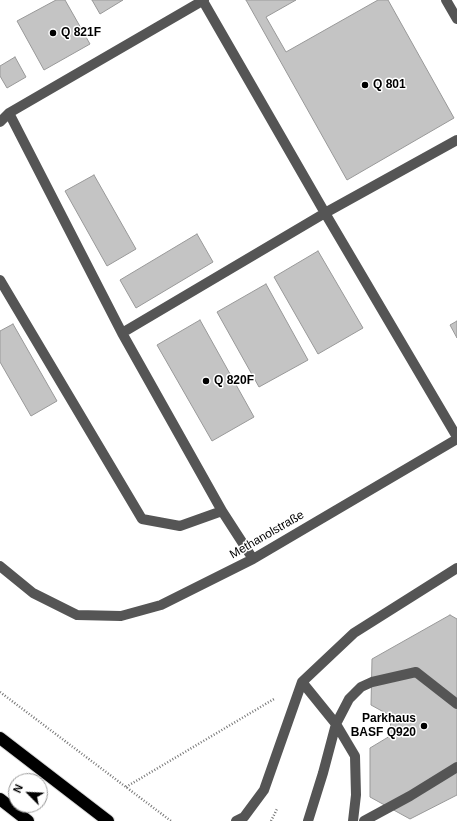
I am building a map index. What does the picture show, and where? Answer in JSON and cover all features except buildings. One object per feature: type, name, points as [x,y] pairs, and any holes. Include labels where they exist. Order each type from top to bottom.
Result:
[{"type":"highway","points":[[0,738],[108,821]]},
{"type":"highway","points":[[0,799],[28,821]]},
{"type":"street","points":[[0,122],[9,113],[203,0],[325,213],[457,438]]},
{"type":"street","points":[[446,0],[457,19]]},
{"type":"street","points":[[9,113],[122,333],[222,511],[253,559]]},
{"type":"street","points":[[122,333],[325,213],[457,140]]},
{"type":"street","points":[[0,280],[142,519],[180,526],[222,511]]},
{"type":"street","name":"Methanolstraße","points":[[0,566],[33,593],[77,615],[121,616],[161,605],[253,559],[457,438]]},
{"type":"street","points":[[236,821],[244,817],[264,790],[302,682],[354,633],[457,568]]},
{"type":"street","points":[[308,821],[336,724],[349,699],[361,687],[372,682],[416,672],[457,704]]},
{"type":"street","points":[[302,682],[336,724],[355,756],[356,795],[353,821]]},
{"type":"street","points":[[364,821],[410,796],[457,767]]},
{"type":"path","points":[[126,787],[302,682]]},
{"type":"path","points":[[0,692],[171,821]]},
{"type":"place","name":"Q 821F","points":[[53,33]]},
{"type":"place","name":"Q 801","points":[[365,85]]},
{"type":"place","name":"Q 820F","points":[[206,381]]},
{"type":"place","name":"Parkhaus BASF Q920","points":[[424,726]]}]
